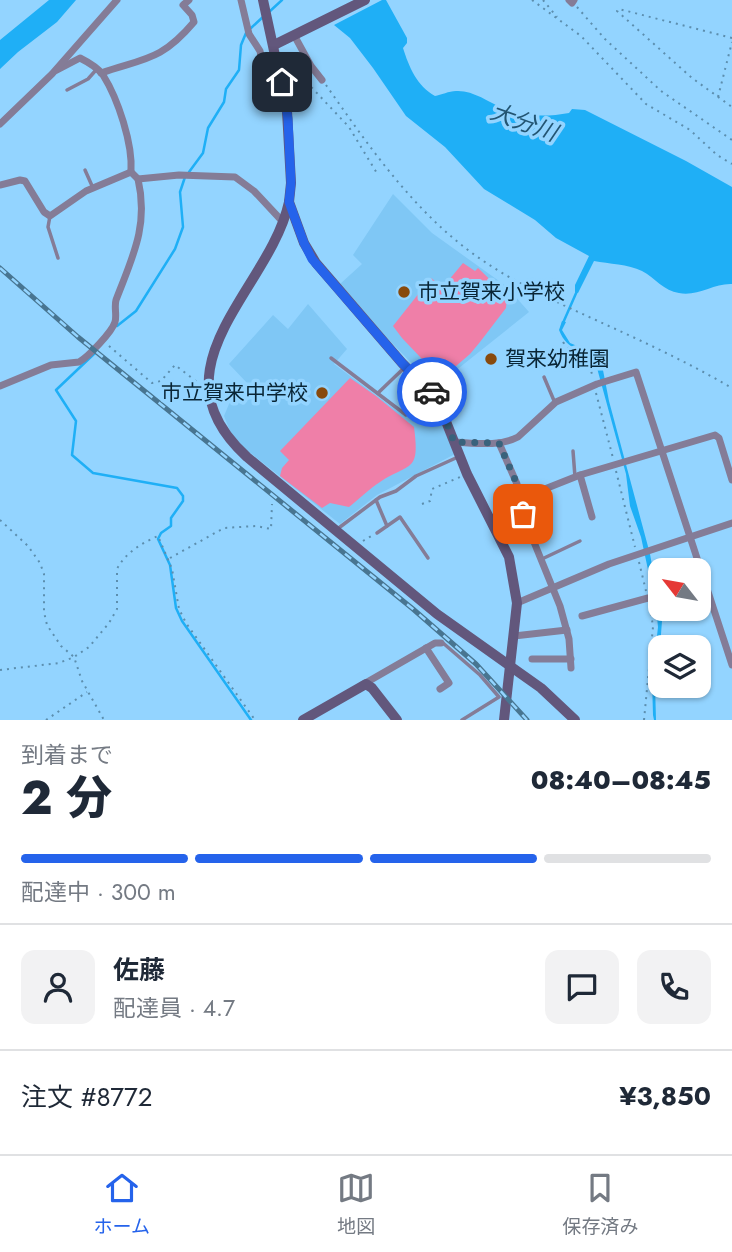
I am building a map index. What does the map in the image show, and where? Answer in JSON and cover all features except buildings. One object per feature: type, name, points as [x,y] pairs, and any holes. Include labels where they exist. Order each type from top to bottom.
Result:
[{"type":"street","points":[[0,124],[52,74],[117,0]]},
{"type":"street","points":[[241,0],[249,34],[261,55],[269,94],[275,103],[286,103]]},
{"type":"street","points":[[264,0],[286,103],[291,183],[289,202],[283,222],[218,340],[210,368],[210,394],[218,421],[237,448],[437,614],[548,694],[575,720]]},
{"type":"street","points":[[274,45],[365,0]]},
{"type":"street","points":[[99,71],[139,63],[164,51],[194,22],[183,2]]},
{"type":"street","points":[[296,34],[322,80]]},
{"type":"street","points":[[0,386],[51,365],[79,362],[103,339],[116,321],[115,303],[136,252],[142,213],[138,179],[131,172],[128,144],[118,108],[99,71],[78,58],[52,74]]},
{"type":"street","points":[[0,186],[25,181],[44,212],[50,216],[66,203],[93,188],[131,172]]},
{"type":"street","points":[[138,179],[179,174],[235,177],[256,192],[283,222]]},
{"type":"street","points":[[289,202],[312,259],[405,367],[437,399],[467,474],[509,557],[517,603],[504,720]]},
{"type":"street","points":[[454,442],[499,443],[518,437],[555,403],[595,384],[636,372],[732,665]]},
{"type":"street","points":[[522,498],[578,476],[713,435],[718,436],[732,480]]},
{"type":"street","points":[[499,443],[522,498],[525,520],[553,587],[567,630],[571,664],[532,659]]},
{"type":"street","points":[[578,476],[592,517]]},
{"type":"street","points":[[517,603],[590,571],[732,523]]},
{"type":"street","points":[[582,616],[648,598]]},
{"type":"street","points":[[514,636],[567,630]]},
{"type":"street","points":[[303,720],[426,648],[441,643]]},
{"type":"street","points":[[426,648],[449,683],[440,689]]},
{"type":"street","points":[[361,686],[366,684],[372,688],[397,720]]},
{"type":"lane","points":[[67,90],[99,71]]},
{"type":"lane","points":[[85,170],[93,188]]},
{"type":"lane","points":[[50,216],[48,227],[58,258]]},
{"type":"lane","points":[[331,358],[406,415]]},
{"type":"lane","points":[[378,393],[405,367]]},
{"type":"lane","points":[[544,377],[555,403]]},
{"type":"lane","points":[[573,451],[578,476]]},
{"type":"lane","points":[[336,530],[376,500],[396,491],[416,476],[460,456]]},
{"type":"lane","points":[[376,500],[387,526]]},
{"type":"lane","points":[[377,533],[400,517],[428,558]]},
{"type":"lane","points":[[542,559],[580,541]]},
{"type":"lane","points":[[441,643],[481,675],[499,697],[462,720]]},
{"type":"path","points":[[532,0],[581,36],[646,104],[690,130],[732,164]]},
{"type":"path","points":[[543,0],[559,21]]},
{"type":"path","points":[[572,1],[605,39],[661,91],[732,140]]},
{"type":"path","points":[[717,97],[732,40],[619,9],[617,11],[664,54],[717,97],[732,107]]},
{"type":"path","points":[[285,63],[297,72],[349,127],[378,175]]},
{"type":"path","points":[[322,80],[361,135],[407,192],[471,253],[526,288],[636,338],[732,388]]},
{"type":"path","points":[[103,339],[152,383],[161,381],[175,365],[208,388]]},
{"type":"path","points":[[563,342],[568,350],[586,361],[595,384],[617,464],[648,598]]},
{"type":"path","points":[[422,504],[430,501],[434,487],[467,474]]},
{"type":"path","points":[[169,559],[224,528],[256,526],[271,529],[272,504]]},
{"type":"path","points":[[0,520],[28,546],[40,563],[44,574],[46,622],[58,642],[74,657],[88,692],[104,720]]},
{"type":"path","points":[[359,544],[377,533]]},
{"type":"path","points":[[0,670],[54,663],[74,657],[95,640],[115,614],[118,603],[117,569],[123,559],[138,546],[158,536],[169,559],[179,609],[186,623],[255,720]]},
{"type":"path","points":[[644,720],[652,621]]},
{"type":"path","points":[[46,720],[88,692]]},
{"type":"shaded area","points":[[393,194],[432,233],[506,286],[529,312],[435,387],[340,284],[362,264],[353,255]]},
{"type":"shaded area","points":[[463,263],[475,271],[478,268],[507,296],[506,308],[470,354],[441,379],[393,326],[431,278],[443,287]]},
{"type":"shaded area","points":[[308,304],[347,349],[334,364],[404,416],[430,399],[455,454],[377,495],[340,524],[243,447],[230,431],[224,416],[229,404],[248,384],[229,364],[273,315],[288,329]]},
{"type":"shaded area","points":[[350,378],[414,427],[416,452],[411,464],[376,485],[349,507],[330,503],[322,508],[280,476],[282,468],[289,460],[280,451]]},
{"type":"water","points":[[49,0],[76,0],[57,22],[0,69],[0,40]]},
{"type":"water","name":"大分川","points":[[386,0],[407,38],[403,48],[414,75],[423,87],[435,96],[462,91],[511,111],[535,115],[569,113],[572,109],[585,110],[732,187],[732,284],[692,293],[679,293],[669,290],[637,269],[594,261],[578,293],[575,292],[575,285],[589,256],[556,238],[535,220],[484,189],[445,147],[406,116],[350,38],[334,25]]},
{"type":"water","points":[[562,321],[566,322],[562,330],[570,343],[594,353],[602,365],[650,554],[648,570],[641,537],[630,506],[626,474],[597,368],[587,356],[567,343],[559,330]]},
{"type":"water","points":[[657,621],[662,621],[661,635],[657,635]]},
{"type":"water","points":[[653,698],[655,698],[656,720],[653,715]]},
{"type":"waterway","points":[[269,12],[282,0]]},
{"type":"waterway","points":[[251,28],[264,16]]},
{"type":"waterway","points":[[189,172],[203,153],[208,128],[224,102],[226,89],[239,70],[241,45],[246,33]]},
{"type":"waterway","points":[[117,326],[136,311],[175,249],[183,227],[180,192],[185,177]]},
{"type":"waterway","points":[[563,323],[577,291]]},
{"type":"waterway","points":[[95,353],[56,390],[76,421],[72,455],[93,473],[177,488],[183,496],[183,501],[171,518],[171,526],[161,533],[158,539],[170,565],[176,608],[182,621],[251,720]]},
{"type":"railway","points":[[0,268],[78,337],[413,609],[476,664],[527,720]]},
{"type":"way so far","points":[[432,392],[454,442],[499,443],[520,491],[523,514]]},
{"type":"place","name":"市立賀来小学校","points":[[404,292]]},
{"type":"place","name":"賀来幼稚園","points":[[491,359]]},
{"type":"place","name":"市立賀来中学校","points":[[322,393]]},
{"type":"route","points":[[282,82],[288,119],[291,183],[289,202],[306,248],[312,259],[411,374],[432,392]]}]
